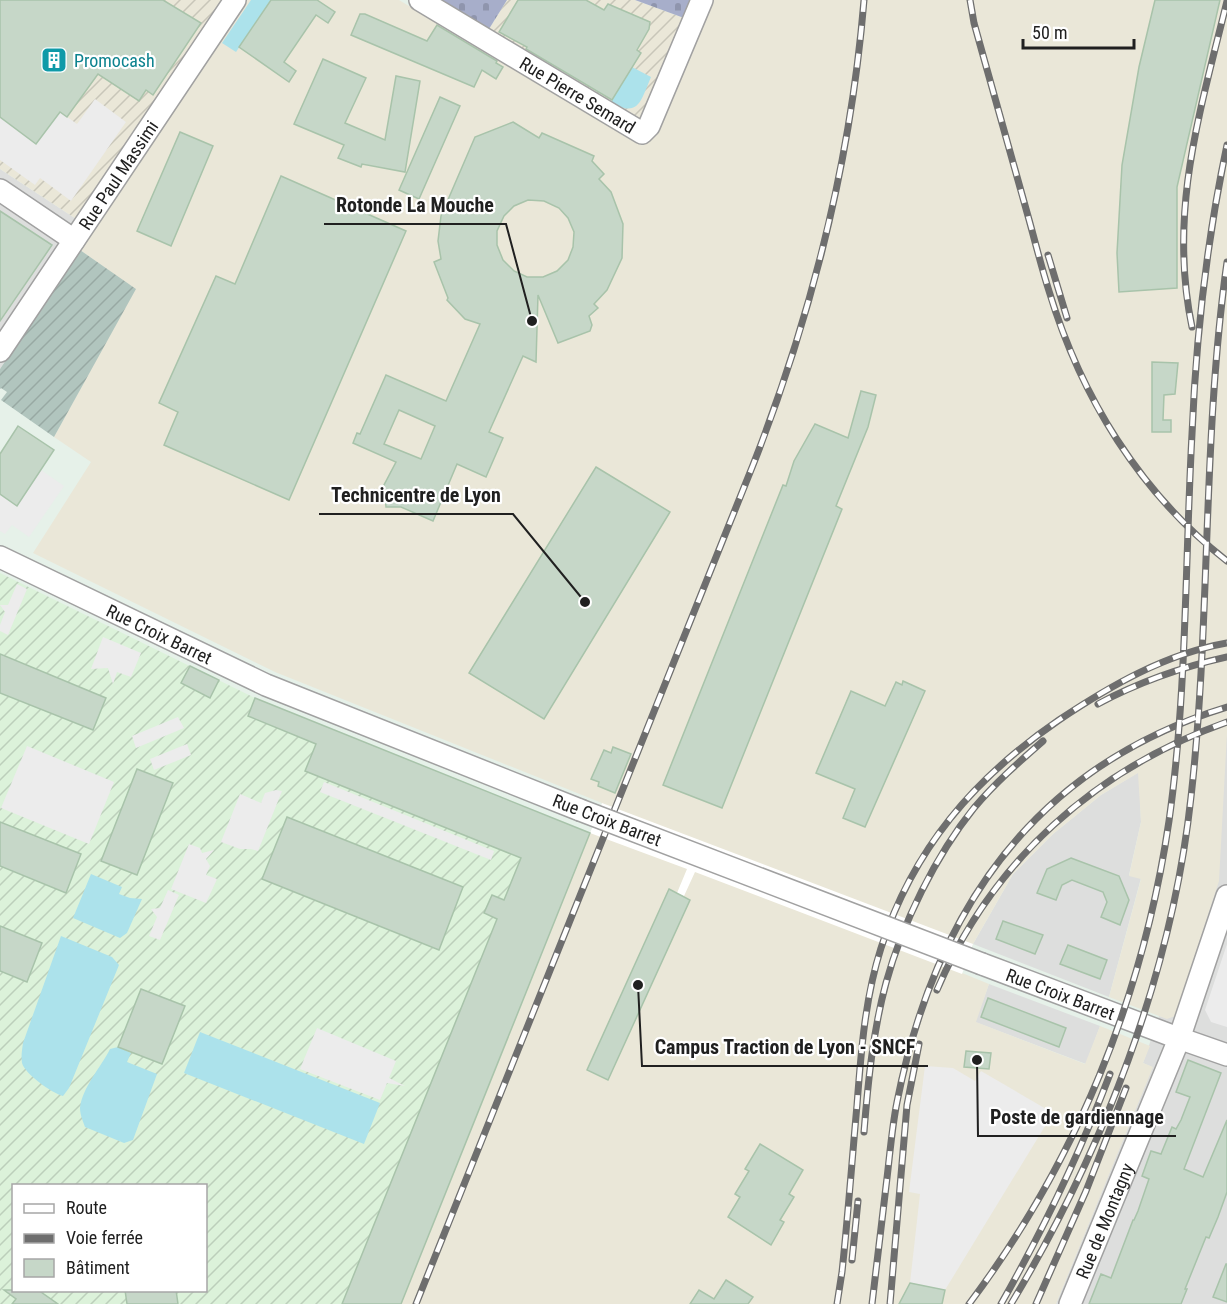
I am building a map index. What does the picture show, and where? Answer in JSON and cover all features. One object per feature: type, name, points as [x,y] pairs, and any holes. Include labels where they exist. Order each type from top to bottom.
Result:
[{"type":"street","name":"Rue Paul Massimi","points":[[0,351],[236,0]]},
{"type":"street","name":"Rue Pierre Semard","points":[[420,0],[642,133],[649,126],[702,0]]},
{"type":"street","points":[[0,190],[74,240]]},
{"type":"street","name":"Rue Croix Barret","points":[[0,557],[266,686],[580,810],[1179,1039],[1227,1055]]},
{"type":"street","name":"Rue de Montagny","points":[[1070,1304],[1179,1039],[1227,896]]},
{"type":"shaded area","points":[[0,0],[249,0],[93,230],[0,169]]},
{"type":"shaded area","points":[[249,0],[399,0],[643,146],[711,0],[1227,0],[1227,733],[1219,881],[1175,1016],[1167,1019],[1109,997],[1141,879],[1129,876],[1141,822],[1138,773],[1101,795],[1053,834],[1013,874],[973,944],[962,973],[989,984],[976,1022],[1085,1064],[1100,1026],[1150,1046],[1143,1063],[1153,1067],[1056,1304],[401,1304],[602,803],[275,672],[33,553],[91,462],[54,437],[135,289],[80,250]]},
{"type":"shaded area","points":[[251,0],[271,0],[236,52],[222,43]]},
{"type":"shaded area","points":[[507,0],[635,0],[684,18],[643,146],[498,60],[489,29]]},
{"type":"shaded area","points":[[632,67],[651,77],[641,100],[633,108],[628,109],[611,102]]},
{"type":"shaded area","points":[[0,69],[77,124],[95,99],[126,122],[71,201],[40,178],[35,185],[0,160]]},
{"type":"shaded area","points":[[0,169],[93,230],[0,369]]},
{"type":"shaded area","points":[[80,250],[136,289],[54,437],[1,400],[7,392],[0,389],[0,369]]},
{"type":"shaded area","points":[[41,470],[64,486],[29,537],[12,525],[5,534],[0,531],[0,494],[17,505]]},
{"type":"shaded area","points":[[0,573],[255,698],[590,833],[401,1304],[0,1304]]},
{"type":"shaded area","points":[[17,584],[27,589],[8,635],[0,631],[5,612],[0,605],[8,605]]},
{"type":"shaded area","points":[[103,637],[141,653],[131,677],[117,672],[113,684],[108,668],[91,669]]},
{"type":"shaded area","points":[[178,717],[184,728],[136,748],[132,736]]},
{"type":"shaded area","points":[[1227,733],[1227,1304],[1056,1304],[1152,1067],[1143,1063],[1159,1016],[1167,1018]]},
{"type":"shaded area","points":[[187,744],[191,755],[154,770],[150,759]]},
{"type":"shaded area","points":[[27,746],[114,782],[89,844],[1,808]]},
{"type":"shaded area","points":[[1139,772],[1141,822],[1129,875],[1141,878],[1109,997],[973,944],[1013,874],[1053,834],[1101,795]]},
{"type":"shaded area","points":[[324,782],[494,851],[491,860],[320,792]]},
{"type":"shaded area","points":[[282,791],[258,851],[240,849],[221,842],[240,794],[261,803],[265,793]]},
{"type":"shaded area","points":[[189,844],[200,848],[202,853],[214,850],[206,859],[210,866],[206,875],[217,879],[206,903],[171,889]]},
{"type":"shaded area","points":[[91,874],[122,887],[119,894],[142,899],[127,933],[120,938],[73,918]]},
{"type":"shaded area","points":[[168,890],[179,895],[160,940],[149,936],[157,917],[151,909],[160,908]]},
{"type":"shaded area","points":[[61,936],[112,957],[119,965],[69,1088],[63,1096],[33,1077],[22,1063],[23,1043]]},
{"type":"shaded area","points":[[1227,944],[1227,1027],[1211,1022],[1205,1010]]},
{"type":"shaded area","points":[[989,984],[1100,1026],[1086,1064],[975,1022]]},
{"type":"shaded area","points":[[317,1028],[396,1061],[389,1078],[405,1086],[387,1083],[380,1100],[300,1069]]},
{"type":"shaded area","points":[[200,1032],[380,1103],[364,1144],[184,1073]]},
{"type":"shaded area","points":[[118,1047],[131,1053],[127,1062],[157,1074],[133,1140],[124,1143],[85,1127],[80,1111],[81,1100],[92,1078],[110,1049]]},
{"type":"shaded area","points":[[925,1066],[953,1068],[975,1081],[981,1071],[1053,1113],[945,1290],[910,1283],[920,1194],[909,1192]]},
{"type":"green space","points":[[441,0],[507,0],[489,29]]},
{"type":"green space","points":[[635,0],[692,0],[684,18]]},
{"type":"pier","points":[[602,803],[973,944],[962,974],[695,872],[684,896],[677,893],[687,869],[590,833]]},
{"type":"building","points":[[0,0],[163,0],[201,23],[153,95],[146,90],[139,101],[98,74],[67,117],[60,112],[36,144],[0,117]]},
{"type":"building","points":[[271,0],[317,0],[335,12],[328,23],[316,15],[284,62],[296,71],[289,82],[239,47]]},
{"type":"building","points":[[518,0],[586,0],[604,10],[608,4],[650,22],[649,29],[637,50],[641,53],[612,100],[499,32]]},
{"type":"building","points":[[1155,0],[1220,0],[1177,187],[1177,288],[1119,292],[1117,253],[1122,165],[1139,67]]},
{"type":"building","points":[[360,14],[365,14],[427,41],[437,25],[497,61],[496,63],[503,67],[496,79],[482,70],[474,87],[351,35]]},
{"type":"building","points":[[323,59],[366,78],[345,123],[385,140],[396,76],[420,81],[405,172],[362,164],[361,167],[338,158],[344,145],[294,124]]},
{"type":"building","points":[[440,97],[460,106],[419,199],[399,190]]},
{"type":"building","points":[[513,122],[539,138],[542,133],[594,156],[592,161],[604,174],[599,179],[611,192],[623,224],[622,258],[607,290],[594,304],[598,308],[589,316],[592,325],[590,331],[558,343],[538,295],[536,362],[523,356],[489,432],[503,438],[486,477],[457,464],[433,521],[401,507],[386,507],[384,485],[396,462],[353,443],[357,433],[360,434],[386,375],[446,401],[480,324],[465,319],[447,300],[434,262],[441,259],[438,241],[441,216],[475,137]],"holes":[[[528,200],[544,201],[559,208],[568,218],[574,232],[573,247],[568,260],[557,271],[543,277],[527,277],[514,271],[503,260],[497,245],[497,231],[504,216],[514,206]],[[399,410],[435,426],[421,459],[384,444]]]},
{"type":"building","points":[[180,132],[213,146],[171,246],[137,231]]},
{"type":"building","points":[[281,176],[406,231],[289,500],[164,445],[178,412],[159,403],[216,276],[235,284]]},
{"type":"building","points":[[0,211],[52,245],[0,321]]},
{"type":"building","points":[[1152,362],[1178,363],[1175,394],[1164,395],[1163,420],[1171,420],[1171,432],[1152,432]]},
{"type":"building","points":[[861,391],[876,395],[868,427],[836,506],[842,509],[722,808],[663,785],[783,485],[786,486],[794,461],[815,424],[848,438]]},
{"type":"building","points":[[18,426],[54,450],[17,506],[0,494],[0,454]]},
{"type":"building","points":[[596,467],[670,512],[544,719],[469,673]]},
{"type":"building","points":[[0,654],[106,698],[93,730],[0,693]]},
{"type":"building","points":[[190,666],[219,680],[210,698],[181,683]]},
{"type":"building","points":[[903,681],[925,691],[865,827],[843,818],[855,789],[816,773],[851,691],[885,706],[896,682],[902,685]]},
{"type":"building","points":[[255,698],[590,833],[401,1304],[342,1304],[497,919],[484,913],[492,895],[504,900],[521,858],[305,771],[316,744],[248,716]]},
{"type":"building","points":[[613,747],[631,754],[615,793],[598,786],[599,782],[591,779],[604,750],[611,753]]},
{"type":"building","points":[[137,769],[173,783],[137,875],[101,861]]},
{"type":"building","points":[[287,817],[463,887],[439,950],[262,879]]},
{"type":"building","points":[[0,822],[81,854],[66,893],[0,866]]},
{"type":"building","points":[[1071,858],[1119,876],[1129,900],[1120,925],[1101,917],[1107,902],[1103,892],[1072,880],[1062,885],[1056,900],[1037,893],[1047,869]]},
{"type":"building","points":[[669,889],[690,900],[608,1080],[587,1070]]},
{"type":"building","points":[[1003,921],[1043,935],[1035,954],[996,939]]},
{"type":"building","points":[[0,926],[42,943],[27,982],[0,971]]},
{"type":"building","points":[[1068,945],[1107,960],[1100,979],[1060,964]]},
{"type":"building","points":[[141,989],[185,1006],[162,1064],[118,1047]]},
{"type":"building","points":[[988,998],[1066,1028],[1059,1047],[981,1017]]},
{"type":"building","points":[[966,1051],[991,1053],[989,1069],[964,1067]]},
{"type":"building","points":[[1188,1060],[1221,1073],[1184,1169],[1203,1177],[1227,1120],[1227,1192],[1218,1217],[1209,1238],[1206,1237],[1181,1304],[1089,1304],[1101,1274],[1111,1278],[1149,1179],[1142,1176],[1151,1151],[1161,1154],[1172,1127],[1176,1129],[1181,1120],[1190,1097],[1176,1092]]},
{"type":"building","points":[[760,1144],[803,1170],[789,1194],[794,1197],[780,1220],[784,1222],[771,1245],[728,1217],[740,1197],[735,1194],[749,1171],[745,1169]]},
{"type":"building","points":[[1227,1264],[1227,1302],[1213,1297]]},
{"type":"building","points":[[726,1280],[753,1297],[748,1304],[690,1304],[699,1290],[714,1299]]},
{"type":"building","points":[[910,1283],[945,1290],[942,1304],[899,1304]]},
{"type":"building","points":[[4,1290],[41,1292],[58,1304],[12,1304],[16,1299]]},
{"type":"building","points":[[125,1292],[176,1292],[178,1304],[127,1304]]},
{"type":"railway","points":[[416,1304],[774,409],[810,295],[838,178],[858,60],[864,0]]},
{"type":"railway","points":[[970,0],[974,23],[1043,272],[1062,330],[1078,368],[1096,405],[1141,474],[1167,505],[1227,561]]},
{"type":"railway","points":[[1192,327],[1186,285],[1185,203],[1198,123],[1227,1]]},
{"type":"railway","points":[[969,1304],[1007,1250],[1042,1194],[1099,1076],[1123,1014],[1142,951],[1157,887],[1169,821],[1179,725],[1194,398],[1200,325],[1208,252],[1227,145]]},
{"type":"railway","points":[[1048,255],[1067,318]]},
{"type":"railway","points":[[1011,1304],[1075,1185],[1128,1060],[1150,995],[1168,929],[1182,863],[1197,730],[1214,395],[1227,262]]},
{"type":"railway","points":[[837,1304],[867,1006],[881,948],[894,912],[910,879],[950,819],[1000,766],[1028,742],[1078,707],[1139,673],[1182,655],[1227,643]]},
{"type":"railway","points":[[1098,704],[1161,676],[1227,657]]},
{"type":"railway","points":[[872,1304],[897,1102],[914,1032],[938,968],[967,908],[1004,855],[1048,807],[1100,767],[1159,733],[1227,707]]},
{"type":"railway","points":[[937,990],[960,943],[987,900],[1018,861],[1053,825],[1092,793],[1134,766],[1179,742],[1227,722]]},
{"type":"railway","points":[[864,1132],[867,1094],[881,1001],[893,960],[911,914],[946,847],[974,808],[999,781],[1043,741]]},
{"type":"railway","points":[[890,1304],[907,1105],[919,1044]]},
{"type":"railway","points":[[1001,1304],[1060,1191],[1110,1074]]},
{"type":"railway","points":[[1036,1304],[1086,1191],[1126,1088]]},
{"type":"railway","points":[[852,1260],[858,1201]]},
{"type":"place","name":"Promocash","points":[[54,60]]},
{"type":"place","name":"Rotonde La Mouche","points":[[532,321]]},
{"type":"place","name":"Technicentre de Lyon","points":[[585,602]]},
{"type":"place","name":"Campus Traction de Lyon - SNCF","points":[[638,985]]},
{"type":"place","name":"Poste de gardiennage","points":[[977,1060]]}]
